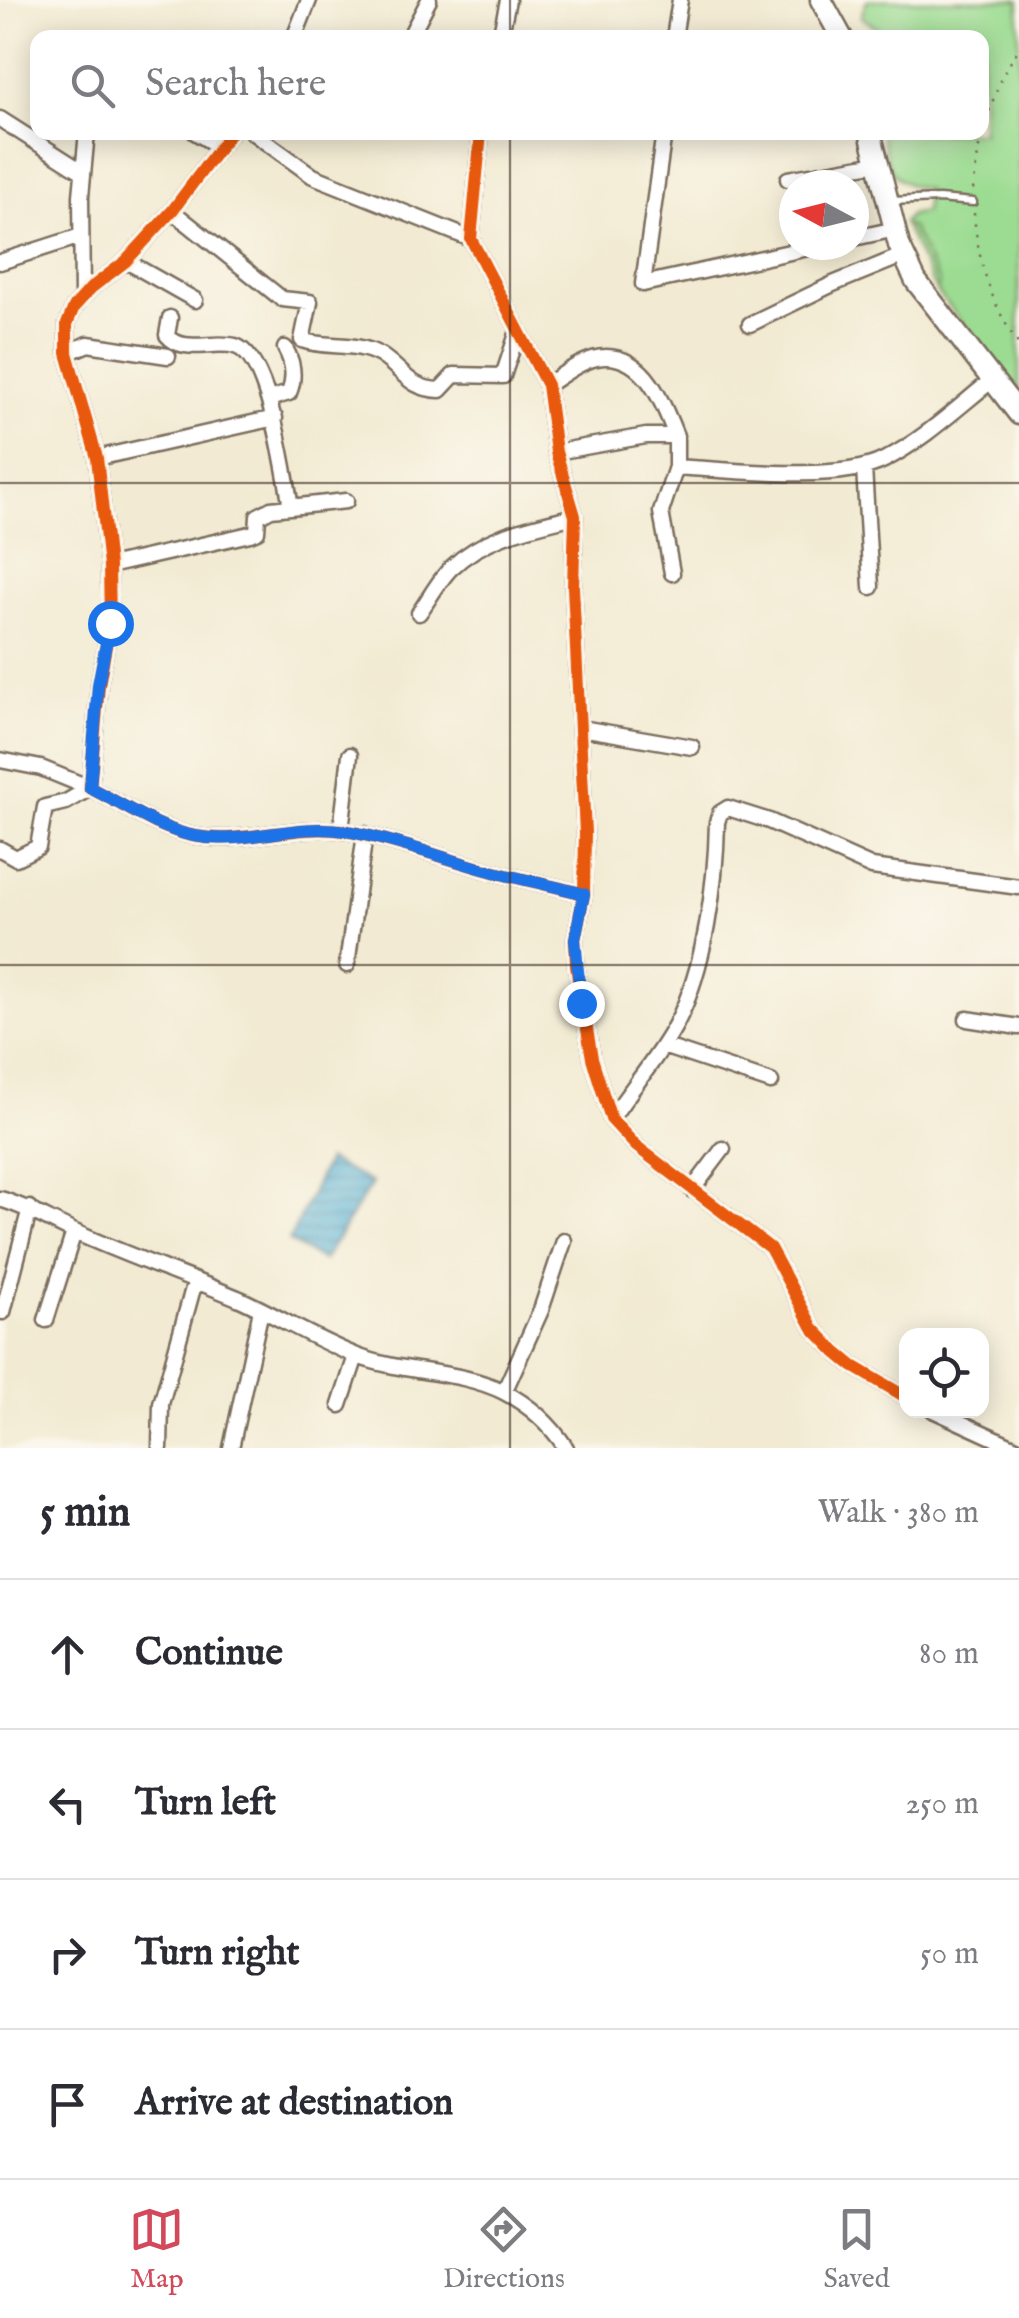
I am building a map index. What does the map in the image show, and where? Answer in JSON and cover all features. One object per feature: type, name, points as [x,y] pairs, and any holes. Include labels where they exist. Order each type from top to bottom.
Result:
[{"type":"street","points":[[297,30],[309,0]]},
{"type":"street","points":[[412,30],[429,0]]},
{"type":"street","points":[[502,30],[508,0]]},
{"type":"street","points":[[675,30],[680,0]]},
{"type":"street","points":[[821,0],[838,30]]},
{"type":"street","points":[[0,119],[30,138]]},
{"type":"street","points":[[33,140],[83,172]]},
{"type":"street","points":[[82,298],[86,140]]},
{"type":"street","points":[[208,140],[220,147]]},
{"type":"street","points":[[90,788],[98,685],[110,623],[109,566],[97,458],[67,353],[67,324],[74,307],[126,261],[172,211],[226,140]]},
{"type":"street","points":[[263,140],[313,176],[471,240]]},
{"type":"street","points":[[480,140],[471,240],[547,385],[556,452],[575,516],[573,587],[584,894],[575,939],[576,966],[592,1058],[612,1120],[636,1146],[770,1248],[812,1328],[836,1352],[899,1392]]},
{"type":"street","points":[[663,140],[643,284],[779,254]]},
{"type":"street","points":[[872,140],[904,255],[916,281],[1019,414]]},
{"type":"street","points":[[839,170],[878,163]]},
{"type":"street","points":[[172,211],[282,299],[310,302],[302,340],[320,347],[342,346],[377,353],[422,389],[440,390],[454,375],[504,376],[518,332]]},
{"type":"street","points":[[869,235],[896,229]]},
{"type":"street","points":[[0,262],[81,236]]},
{"type":"street","points":[[750,324],[904,255]]},
{"type":"street","points":[[126,261],[196,300]]},
{"type":"street","points":[[170,318],[167,335],[178,344],[240,348],[246,354],[275,418],[291,507]]},
{"type":"street","points":[[67,353],[88,344],[168,356]]},
{"type":"street","points":[[269,399],[289,394],[291,388],[292,359],[285,348]]},
{"type":"street","points":[[547,385],[602,356],[622,360],[651,381],[676,436],[676,467],[661,512],[672,573]]},
{"type":"street","points":[[676,467],[817,472],[864,468],[911,443],[991,382]]},
{"type":"street","points":[[97,458],[275,418]]},
{"type":"street","points":[[556,452],[646,436],[676,436]]},
{"type":"street","points":[[864,468],[871,587]]},
{"type":"street","points":[[109,566],[250,534],[258,531],[262,511],[346,501]]},
{"type":"street","points":[[419,613],[450,569],[476,549],[512,532],[575,516]]},
{"type":"street","points":[[581,728],[692,747]]},
{"type":"street","points":[[341,830],[350,755]]},
{"type":"street","points":[[0,760],[41,768],[170,829],[195,836],[220,838],[314,826],[341,830],[388,838],[493,872],[584,894]]},
{"type":"street","points":[[0,849],[16,858],[38,847],[45,807],[66,802],[90,788]]},
{"type":"street","points":[[612,1120],[678,1020],[697,965],[712,893],[717,822],[720,813],[728,808],[768,821],[872,867],[1019,888]]},
{"type":"street","points":[[347,965],[365,834]]},
{"type":"street","points":[[966,1019],[1019,1027]]},
{"type":"street","points":[[663,1046],[771,1082]]},
{"type":"street","points":[[692,1190],[724,1149]]},
{"type":"street","points":[[0,1199],[30,1208],[74,1232],[261,1310],[356,1356],[382,1365],[472,1380],[504,1392],[534,1410],[566,1448]]},
{"type":"street","points":[[3,1312],[30,1208]]},
{"type":"street","points":[[46,1320],[74,1232]]},
{"type":"street","points":[[504,1392],[540,1310],[564,1241]]},
{"type":"street","points":[[160,1448],[161,1404],[195,1281]]},
{"type":"street","points":[[231,1448],[261,1310]]},
{"type":"street","points":[[340,1405],[356,1356]]},
{"type":"street","points":[[950,1418],[1016,1448]]},
{"type":"lane","points":[[889,201],[973,202]]},
{"type":"path","points":[[989,110],[1001,78],[1019,48]]},
{"type":"path","points":[[980,140],[973,202],[980,258],[988,285],[1019,345]]},
{"type":"green space","points":[[867,0],[1019,0],[1019,393],[937,292],[939,282],[911,227],[903,223],[910,215],[925,212],[926,189],[897,177],[888,163],[883,140],[989,140],[989,30],[877,30],[861,17]]},
{"type":"green space","points":[[911,226],[939,282],[937,292],[905,227]]},
{"type":"water","points":[[327,1160],[372,1183],[323,1261],[289,1241]]},
{"type":"cycle path","points":[[225,140],[172,211],[126,261],[91,288],[74,307],[67,324],[67,353],[97,458],[109,566],[110,623],[99,685],[90,788],[180,833],[231,838],[307,830],[346,831],[584,894]]},
{"type":"cycle path","points":[[480,140],[471,239],[547,385],[556,452],[575,516],[573,587],[585,833],[584,894],[575,939],[576,966],[592,1058],[611,1119],[636,1146],[770,1248],[813,1328],[853,1366],[899,1393]]},
{"type":"route","points":[[110,623],[98,685],[90,788],[170,829],[195,836],[220,838],[314,826],[341,830],[388,838],[493,872],[584,894],[575,939],[581,1003]]}]
